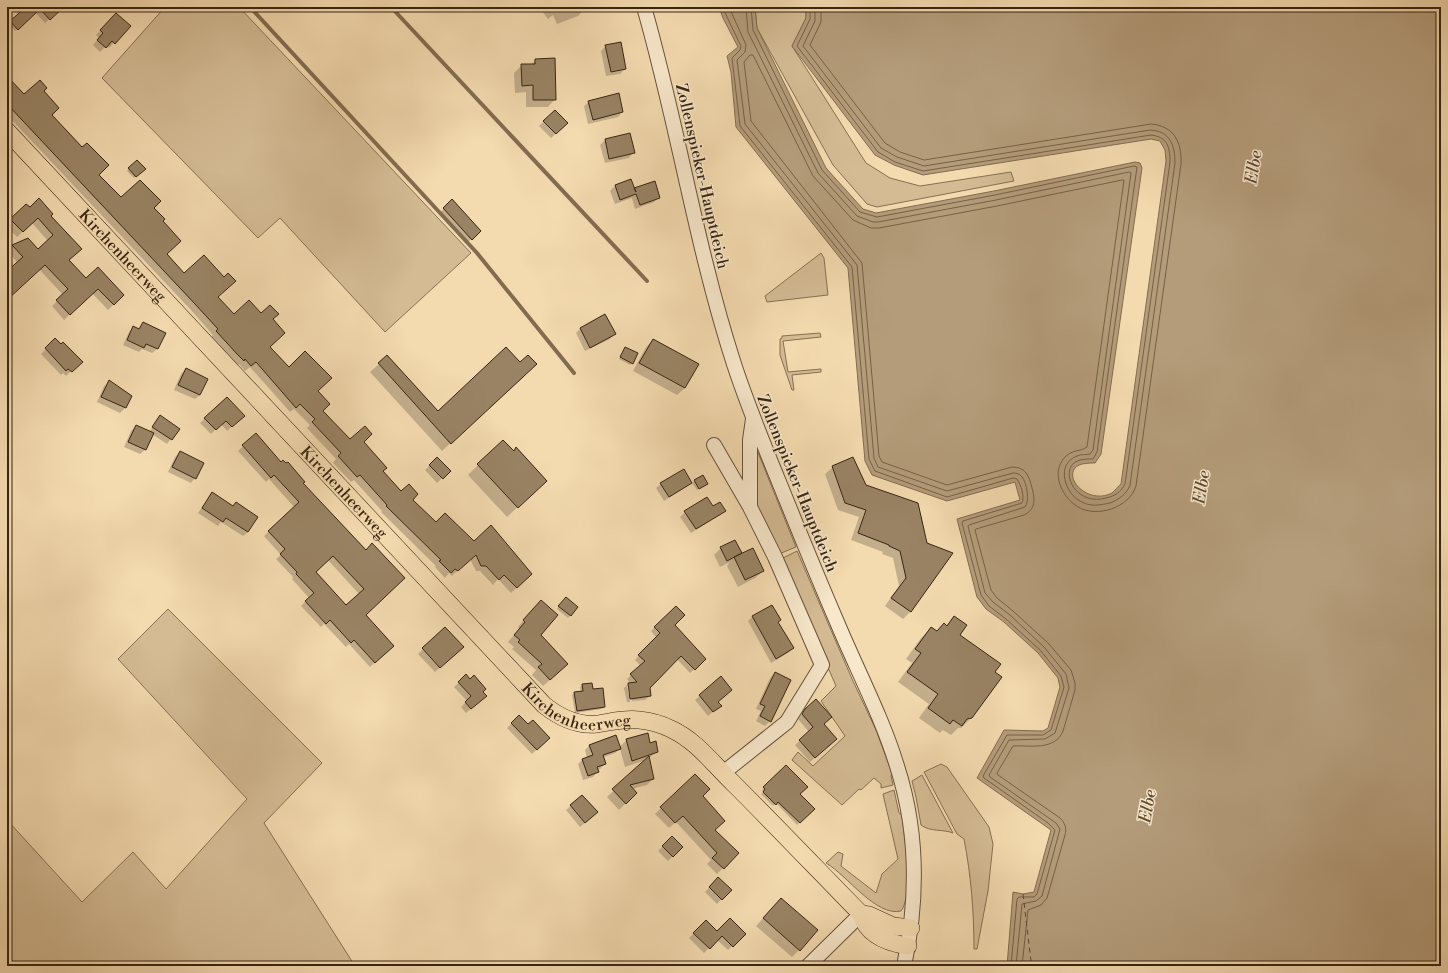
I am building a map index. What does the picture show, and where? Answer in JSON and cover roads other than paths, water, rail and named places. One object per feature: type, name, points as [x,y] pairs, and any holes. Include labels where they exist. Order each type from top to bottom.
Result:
[{"type":"main road","name":"Kirchenheerweg","points":[[7,131],[544,705],[561,717],[582,723],[595,724],[638,719],[659,724],[691,741],[706,754],[723,774],[800,850],[861,914],[863,922],[875,935],[892,943],[908,946]]},
{"type":"main road","name":"Kirchenheerweg","points":[[861,914],[893,926],[911,928]]},
{"type":"street","name":"Zollenspieker-Hauptdeich","points":[[644,7],[664,84],[711,288],[735,368],[805,547],[883,727],[897,765],[907,803],[913,848],[914,891],[911,928],[904,966]]},
{"type":"street","points":[[750,507],[750,440],[753,417]]},
{"type":"street","points":[[714,445],[750,507],[775,557],[822,665],[787,722],[723,774]]},
{"type":"street","points":[[808,966],[861,914]]},
{"type":"water","name":"Elbe","points":[[719,7],[755,7],[757,28],[826,168],[863,209],[876,213],[994,191],[1135,162],[1140,163],[1142,168],[1101,454],[1095,463],[1085,463],[1079,465],[1074,470],[1073,475],[1074,482],[1079,488],[1094,496],[1103,496],[1112,493],[1121,484],[1166,161],[1165,150],[1160,141],[1151,139],[923,175],[894,165],[875,155],[792,46],[806,18],[806,7],[1441,7],[1441,966],[1007,966],[1013,892],[1023,894],[1034,892],[1051,830],[977,778],[1004,730],[1043,731],[1048,728],[1060,687],[1058,678],[1038,653],[1004,622],[986,609],[977,597],[957,519],[1020,500],[1015,482],[947,501],[872,475],[865,461],[848,268],[736,127],[731,72],[727,56],[738,47]]},
{"type":"waterway","points":[[250,7],[477,253],[574,373]]},
{"type":"waterway","points":[[391,7],[647,281]]}]
